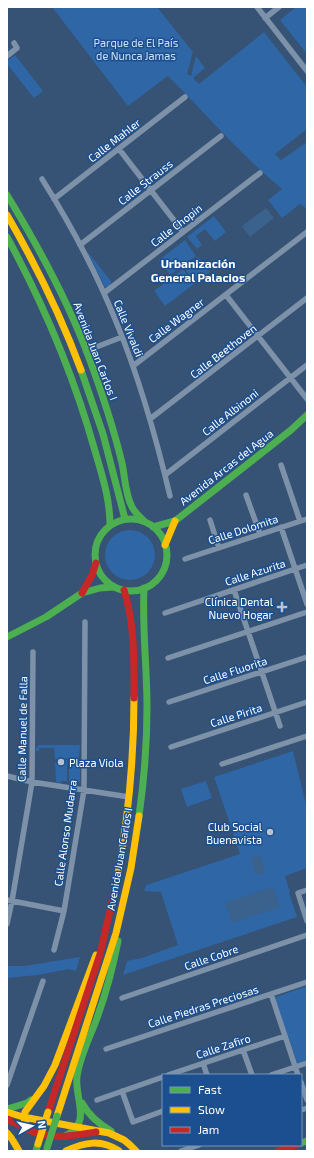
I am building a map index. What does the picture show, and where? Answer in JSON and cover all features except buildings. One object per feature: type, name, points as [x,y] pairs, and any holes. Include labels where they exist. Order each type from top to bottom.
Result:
[{"type":"main road","name":"Avenida Juan Carlos I","points":[[7,195],[55,280],[86,351],[110,419],[131,506],[144,521]]},
{"type":"main road","name":"Avenida Juan Carlos I","points":[[7,215],[42,280],[74,351],[103,434],[125,519]]},
{"type":"main road","points":[[7,237],[20,259],[41,302],[61,346],[74,381],[86,415],[105,484],[111,515],[110,525]]},
{"type":"main road","name":"Avenida Arcas del Agua","points":[[153,527],[175,521],[307,416]]},
{"type":"main road","name":"Avenida Arcas del Agua","points":[[291,430],[307,420]]},
{"type":"main road","points":[[7,637],[46,617],[82,593],[100,588],[114,587],[124,590],[138,590],[144,588],[157,579],[163,570],[166,561],[165,545],[160,535],[153,527],[144,521],[125,519],[110,525],[98,541],[95,554],[99,572],[114,587]]},
{"type":"main road","name":"Avenida Arcas del Agua","points":[[165,545],[175,521]]},
{"type":"main road","points":[[82,593],[92,575],[96,563]]},
{"type":"main road","name":"Avenida Juan Carlos I","points":[[47,1149],[114,940],[122,913],[131,868],[140,807],[147,707],[143,607],[144,588]]},
{"type":"main road","name":"Avenida Juan Carlos I","points":[[37,1147],[104,942],[118,872],[129,797],[134,704],[134,663],[130,608],[124,590]]},
{"type":"main road","points":[[65,1136],[79,1127],[81,1121],[78,1095],[78,1076],[80,1064],[109,982],[122,913]]},
{"type":"main road","points":[[28,1129],[23,1117],[26,1109],[40,1092],[55,1066],[75,1014],[92,961],[104,942]]},
{"type":"main road","points":[[7,1108],[27,1103],[40,1092]]},
{"type":"main road","points":[[78,1095],[86,1112],[92,1118],[131,1144],[136,1151]]},
{"type":"main road","points":[[7,1112],[23,1117],[103,1131],[121,1137]]},
{"type":"main road","points":[[7,1119],[45,1135],[65,1136],[103,1131]]},
{"type":"main road","points":[[7,1133],[19,1151]]},
{"type":"main road","points":[[66,1151],[81,1144],[97,1142],[119,1151]]},
{"type":"main road","points":[[278,1151],[293,1146]]},
{"type":"street","points":[[257,7],[307,71]]},
{"type":"street","points":[[265,18],[279,7]]},
{"type":"street","points":[[7,56],[17,48],[14,43]]},
{"type":"street","name":"Calle Mahler","points":[[54,199],[185,97]]},
{"type":"street","name":"Calle Strauss","points":[[80,245],[221,136]]},
{"type":"street","points":[[119,149],[183,232]]},
{"type":"street","name":"Calle Chopin","points":[[104,293],[260,173]]},
{"type":"street","name":"Calle Vivaldi","points":[[42,179],[80,245],[104,293],[122,337],[150,419],[170,496]]},
{"type":"street","name":"Calle Wagner","points":[[133,366],[307,232]]},
{"type":"street","points":[[226,295],[307,399]]},
{"type":"street","name":"Calle Beethoven","points":[[150,419],[307,298]]},
{"type":"street","points":[[86,351],[122,337]]},
{"type":"street","name":"Calle Albinoni","points":[[165,475],[307,365]]},
{"type":"street","points":[[281,465],[300,521]]},
{"type":"street","points":[[246,495],[260,534]]},
{"type":"street","name":"Calle Dolomita","points":[[186,559],[307,519]]},
{"type":"street","points":[[210,520],[219,548]]},
{"type":"street","points":[[281,527],[307,604]]},
{"type":"street","name":"Calle Azurita","points":[[165,613],[307,566]]},
{"type":"street","points":[[234,590],[280,726]]},
{"type":"street","points":[[168,658],[307,612]]},
{"type":"street","name":"Calle Alonso Mudarra","points":[[54,950],[64,911],[84,790],[85,622]]},
{"type":"street","name":"Calle Manuel de Falla","points":[[7,924],[32,782],[33,652]]},
{"type":"street","name":"Calle Fluorita","points":[[169,702],[307,657]]},
{"type":"street","name":"Calle Pirita","points":[[171,746],[307,702]]},
{"type":"street","points":[[222,764],[307,736]]},
{"type":"street","points":[[7,776],[32,782],[129,797]]},
{"type":"street","points":[[307,890],[298,894],[307,921]]},
{"type":"street","points":[[10,901],[64,911]]},
{"type":"street","name":"Calle Cobre","points":[[122,998],[307,935]]},
{"type":"street","points":[[7,1085],[44,981]]},
{"type":"street","name":"Calle Piedras Preciosas","points":[[106,1049],[307,982]]},
{"type":"street","points":[[271,994],[298,1074]]},
{"type":"street","name":"Calle Zafiro","points":[[172,1074],[285,1036]]},
{"type":"street","points":[[243,1050],[252,1074]]},
{"type":"street","points":[[203,1063],[206,1074]]},
{"type":"street","points":[[274,1074],[307,1063]]},
{"type":"street","name":"Calle Zafiro","points":[[96,1100],[162,1078]]},
{"type":"street","points":[[302,1085],[307,1100]]},
{"type":"street","points":[[122,1091],[133,1122],[162,1111]]},
{"type":"street","points":[[181,1151],[196,1146]]},
{"type":"green space","name":"Parque de El País de Nunca Jamas","points":[[52,7],[157,7],[193,52],[187,74],[191,76],[196,56],[205,68],[193,78],[199,84],[264,32],[307,87],[307,129],[275,154],[281,160],[307,142],[307,209],[300,204],[282,218],[268,200],[282,189],[238,148],[168,76],[128,106]]},
{"type":"green space","points":[[296,7],[307,7],[307,54],[280,20]]},
{"type":"green space","points":[[15,55],[43,91],[34,98],[7,64],[7,61]]},
{"type":"green space","points":[[214,216],[226,232],[215,241],[205,229],[196,236],[202,245],[197,249],[187,237]]},
{"type":"green space","points":[[185,240],[196,256],[170,275],[159,260]]},
{"type":"green space","points":[[87,251],[111,281],[111,284],[107,288],[105,287]]},
{"type":"green space","points":[[198,257],[210,272],[196,283],[184,268]]},
{"type":"green space","points":[[183,269],[194,284],[165,306],[154,291]]},
{"type":"green space","points":[[125,530],[135,530],[148,537],[155,550],[155,560],[148,573],[135,580],[125,580],[116,576],[109,569],[105,560],[105,550],[109,541],[116,534]]},
{"type":"green space","points":[[39,745],[80,745],[79,758],[55,759],[54,748],[39,748],[39,751],[36,751],[36,748]]},
{"type":"green space","name":"Club Social Buenavista","points":[[293,751],[307,809],[307,868],[285,876],[297,917],[123,975],[127,961],[142,958],[178,945],[161,892],[144,891],[146,885],[240,854],[214,777]]},
{"type":"green space","points":[[67,760],[67,781],[61,781],[61,783],[56,782],[55,762]]},
{"type":"green space","points":[[69,760],[80,760],[80,782],[69,782]]},
{"type":"green space","points":[[206,781],[212,798],[187,807],[181,789]]},
{"type":"green space","points":[[80,957],[76,971],[69,969],[38,975],[7,978],[7,966],[24,966]]},
{"type":"green space","points":[[307,986],[307,1060],[299,1063],[297,1062],[275,999],[276,997]]},
{"type":"shaded area","points":[[266,208],[274,218],[250,237],[242,226]]},
{"type":"shaded area","points":[[255,855],[261,857],[265,870],[261,875],[255,873],[251,860]]},
{"type":"shaded area","points":[[273,887],[280,907],[232,923],[225,903]]},
{"type":"traffic: fast","points":[[7,195],[51,273],[80,334],[98,381],[111,422],[122,463],[130,502],[132,507],[144,521]]},
{"type":"traffic: fast","points":[[7,237],[46,315],[78,395],[105,487],[109,506],[110,525]]},
{"type":"traffic: fast","points":[[81,370],[103,434],[125,519]]},
{"type":"traffic: fast","points":[[153,527],[175,521],[291,430],[307,415]]},
{"type":"traffic: fast","points":[[131,519],[151,525],[161,535],[167,555],[161,575],[151,585],[131,591],[111,585],[101,575],[95,555],[101,535],[111,525],[131,519]]},
{"type":"traffic: fast","points":[[7,637],[46,617],[82,593],[100,588],[114,587]]},
{"type":"traffic: fast","points":[[139,816],[145,762],[147,721],[144,588]]},
{"type":"traffic: fast","points":[[65,1136],[73,1131],[78,1124],[80,1117],[77,1085],[78,1069],[103,999],[112,970],[118,941]]},
{"type":"traffic: fast","points":[[7,1109],[27,1103],[31,1100]]},
{"type":"traffic: fast","points":[[82,1103],[88,1112],[102,1126],[111,1131]]},
{"type":"traffic: fast","points":[[47,1148],[57,1116]]},
{"type":"traffic: fast","points":[[302,1143],[307,1141]]},
{"type":"traffic: fast","points":[[36,1151],[38,1144]]},
{"type":"traffic: slow","points":[[7,215],[47,291],[81,370]]},
{"type":"traffic: slow","points":[[165,545],[175,521]]},
{"type":"traffic: slow","points":[[117,880],[130,789],[134,698]]},
{"type":"traffic: slow","points":[[57,1116],[116,933],[131,868],[139,816]]},
{"type":"traffic: slow","points":[[28,1129],[24,1119],[25,1112],[44,1086],[55,1065],[96,955]]},
{"type":"traffic: slow","points":[[7,1112],[23,1117],[109,1133],[124,1140],[136,1151]]},
{"type":"traffic: slow","points":[[38,1144],[48,1112]]},
{"type":"traffic: slow","points":[[7,1133],[19,1151]]},
{"type":"traffic: slow","points":[[66,1151],[93,1143],[106,1145],[119,1151]]},
{"type":"traffic: jam","points":[[82,593],[92,575],[96,563]]},
{"type":"traffic: jam","points":[[124,590],[128,603],[132,630],[134,657],[134,698]]},
{"type":"traffic: jam","points":[[48,1112],[100,954],[117,880]]},
{"type":"traffic: jam","points":[[7,1119],[39,1134],[68,1136],[96,1132]]},
{"type":"traffic: jam","points":[[278,1151],[293,1146]]},
{"type":"place","name":"Clínica Dental Nuevo Hogar","points":[[282,607]]},
{"type":"place","name":"Plaza Viola","points":[[61,762]]},
{"type":"place","name":"Club Social Buenavista","points":[[270,832]]},
{"type":"district","name":"Urbanización General Palacios","points":[[198,270]]}]
